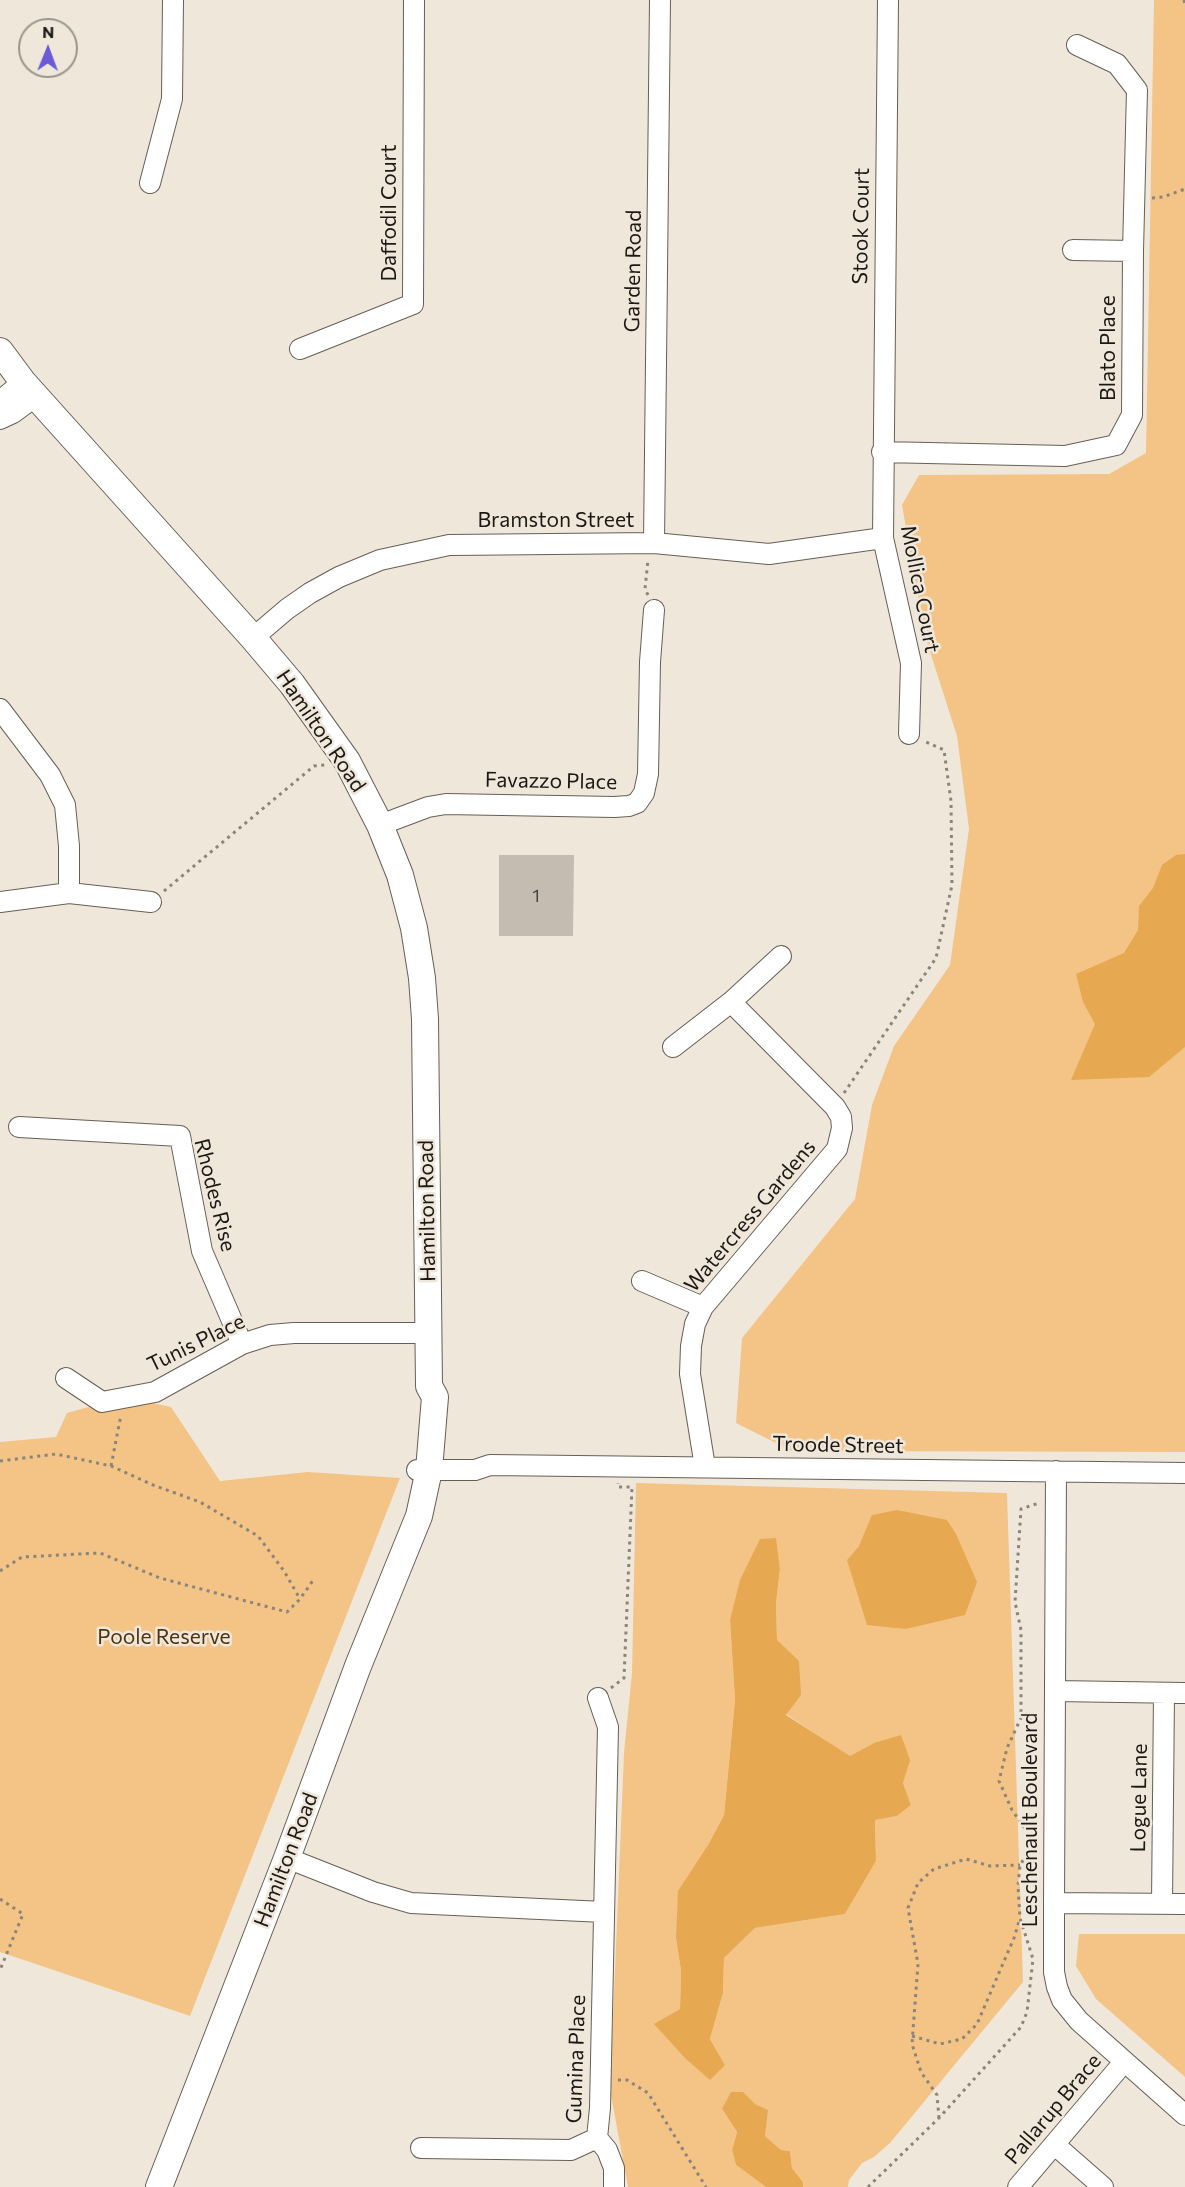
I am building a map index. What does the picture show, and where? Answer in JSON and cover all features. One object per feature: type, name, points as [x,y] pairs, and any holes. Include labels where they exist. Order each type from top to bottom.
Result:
[{"type":"main road","name":"Hamilton Road","points":[[0,351],[30,389],[292,684],[347,761],[380,825],[400,875],[410,911],[422,978],[425,1019],[429,1386],[422,1397],[424,1463],[409,1513],[411,1532],[159,2187]]},
{"type":"street","points":[[150,183],[172,99],[173,0]]},
{"type":"street","name":"Daffodil Court","points":[[300,349],[413,304],[414,0]]},
{"type":"street","name":"Garden Road","points":[[654,543],[660,0]]},
{"type":"street","name":"Stook Court","points":[[882,452],[888,0]]},
{"type":"street","name":"Blato Place","points":[[882,452],[1065,456],[1116,446],[1132,415],[1137,90],[1117,64],[1077,45]]},
{"type":"street","points":[[1072,250],[1133,251]]},
{"type":"street","points":[[0,401],[30,389]]},
{"type":"street","points":[[0,419],[13,413],[30,389]]},
{"type":"street","name":"Mollica Court","points":[[882,452],[883,538],[911,663],[909,734]]},
{"type":"street","name":"Bramston Street","points":[[253,638],[310,592],[339,577],[380,560],[449,545],[654,543],[769,554],[883,538]]},
{"type":"street","name":"Favazzo Place","points":[[380,825],[428,807],[446,804],[614,807],[637,803],[644,794],[648,774],[649,673],[654,610]]},
{"type":"street","points":[[0,709],[50,775],[65,806],[69,846],[69,893]]},
{"type":"street","points":[[0,902],[69,893],[151,902]]},
{"type":"street","points":[[674,1047],[731,1002],[781,956]]},
{"type":"street","points":[[731,1002],[835,1107]]},
{"type":"street","name":"Watercress Gardens","points":[[705,1467],[690,1374],[695,1324],[703,1307],[837,1149],[842,1128],[841,1117],[835,1107]]},
{"type":"street","name":"Rhodes Rise","points":[[19,1127],[180,1136],[202,1251],[242,1344]]},
{"type":"street","points":[[642,1281],[703,1307]]},
{"type":"street","name":"Tunis Place","points":[[66,1378],[102,1402],[155,1392],[242,1344],[270,1335],[428,1333]]},
{"type":"street","name":"Troode Street","points":[[424,1463],[474,1458],[490,1465],[1185,1473]]},
{"type":"street","name":"Leschenault Boulevard","points":[[1056,1471],[1054,1972],[1057,1987],[1070,2013],[1185,2115]]},
{"type":"street","points":[[1054,1691],[1185,1693]]},
{"type":"street","name":"Logue Lane","points":[[1162,1904],[1164,1692]]},
{"type":"street","name":"Gumina Place","points":[[421,2148],[571,2150],[597,2138],[601,2080],[608,1727],[598,1698]]},
{"type":"street","points":[[287,1858],[373,1892],[411,1903],[604,1912]]},
{"type":"street","points":[[1054,1903],[1185,1904]]},
{"type":"street","name":"Pallarup Brace","points":[[1018,2187],[1124,2062]]},
{"type":"street","points":[[597,2138],[607,2150],[614,2168],[614,2187]]},
{"type":"street","points":[[1055,2145],[1102,2187]]},
{"type":"path","points":[[1184,0],[1185,4]]},
{"type":"path","points":[[1134,200],[1163,197],[1185,189]]},
{"type":"path","points":[[623,545],[624,559],[648,560],[645,589],[654,610]]},
{"type":"path","points":[[835,1107],[936,958],[952,885],[951,801],[944,750],[909,734]]},
{"type":"path","points":[[151,902],[314,766],[333,765]]},
{"type":"path","points":[[111,1466],[124,1398]]},
{"type":"path","points":[[0,1461],[56,1454],[111,1466],[153,1485],[200,1502],[258,1536],[284,1571],[300,1599]]},
{"type":"path","points":[[598,1698],[624,1678],[632,1488],[618,1487],[618,1466]]},
{"type":"path","points":[[868,2187],[939,2118],[1021,2027],[1027,2012],[1033,1959],[1020,1918],[1018,1886],[1020,1865],[1031,1848],[1026,1830],[1012,1810],[999,1781],[1007,1748],[1021,1718],[1021,1629],[1015,1602],[1021,1509],[1040,1502]]},
{"type":"path","points":[[0,1571],[22,1557],[100,1553],[160,1578],[287,1612],[300,1599],[314,1579]]},
{"type":"path","points":[[939,2118],[937,2095],[921,2073],[912,2044],[918,1964],[908,1908],[918,1883],[934,1869],[966,1859],[990,1866],[1020,1865]]},
{"type":"path","points":[[0,1899],[23,1914],[0,1970]]},
{"type":"path","points":[[912,2036],[940,2044],[962,2039],[977,2024],[1014,1938],[1020,1918]]},
{"type":"path","points":[[601,2080],[627,2080],[648,2093],[706,2187]]},
{"type":"green space","points":[[1154,0],[1185,0],[1185,1452],[792,1451],[736,1423],[742,1338],[855,1199],[872,1105],[894,1046],[950,965],[969,829],[957,736],[925,636],[902,505],[919,475],[1109,474],[1146,453]]},
{"type":"green space","name":"Poole Reserve","points":[[124,1397],[171,1407],[220,1481],[308,1472],[400,1478],[190,2016],[0,1952],[0,1442],[56,1437],[67,1413]]},
{"type":"green space","points":[[636,1483],[1007,1493],[1023,1982],[890,2143],[874,2157],[862,2163],[849,2180],[848,2187],[803,2187],[803,2182],[792,2168],[790,2151],[781,2150],[765,2136],[767,2110],[755,2104],[722,2109],[737,2132],[732,2150],[736,2165],[766,2187],[628,2187],[610,2090],[624,1753],[632,1673]],"holes":[[[897,1510],[911,1514],[847,1560],[859,1546]],[[775,1538],[780,1569],[776,1603],[777,1640],[786,1714],[850,1757],[874,1743],[909,1760],[903,1783],[911,1805],[897,1816],[875,1820],[876,1861],[845,1914],[755,1928],[724,1958],[723,1993],[710,2039],[725,2065],[655,2024],[680,2009],[681,1971],[676,1938],[708,1845],[724,1815],[735,1700],[730,1620]]]},
{"type":"green space","points":[[1079,1934],[1185,1934],[1185,2077],[1096,1999],[1076,1966]]},
{"type":"shaded area","points":[[1185,854],[1185,1047],[1149,1077],[1071,1080],[1095,1024],[1083,1002],[1076,974],[1124,953],[1138,930],[1139,906],[1153,888],[1162,865],[1176,855]]},
{"type":"shaded area","points":[[897,1510],[947,1520],[956,1534],[977,1582],[965,1615],[906,1629],[867,1625],[847,1560],[859,1546],[872,1515]]},
{"type":"shaded area","points":[[776,1538],[780,1569],[776,1603],[777,1640],[799,1661],[801,1695],[786,1715],[850,1756],[874,1743],[901,1735],[910,1760],[903,1783],[911,1805],[897,1816],[875,1820],[876,1861],[845,1914],[755,1928],[724,1958],[723,1993],[710,2039],[725,2065],[710,2080],[685,2058],[654,2024],[680,2009],[681,1971],[676,1938],[678,1891],[708,1845],[724,1815],[735,1700],[730,1620],[740,1580],[760,1539]]},
{"type":"shaded area","points":[[731,2092],[743,2092],[755,2104],[768,2110],[765,2136],[781,2150],[790,2151],[792,2168],[803,2182],[803,2187],[766,2187],[736,2165],[732,2150],[737,2132],[722,2109]]},
{"type":"building","points":[[499,855],[574,855],[573,936],[499,936]]}]
